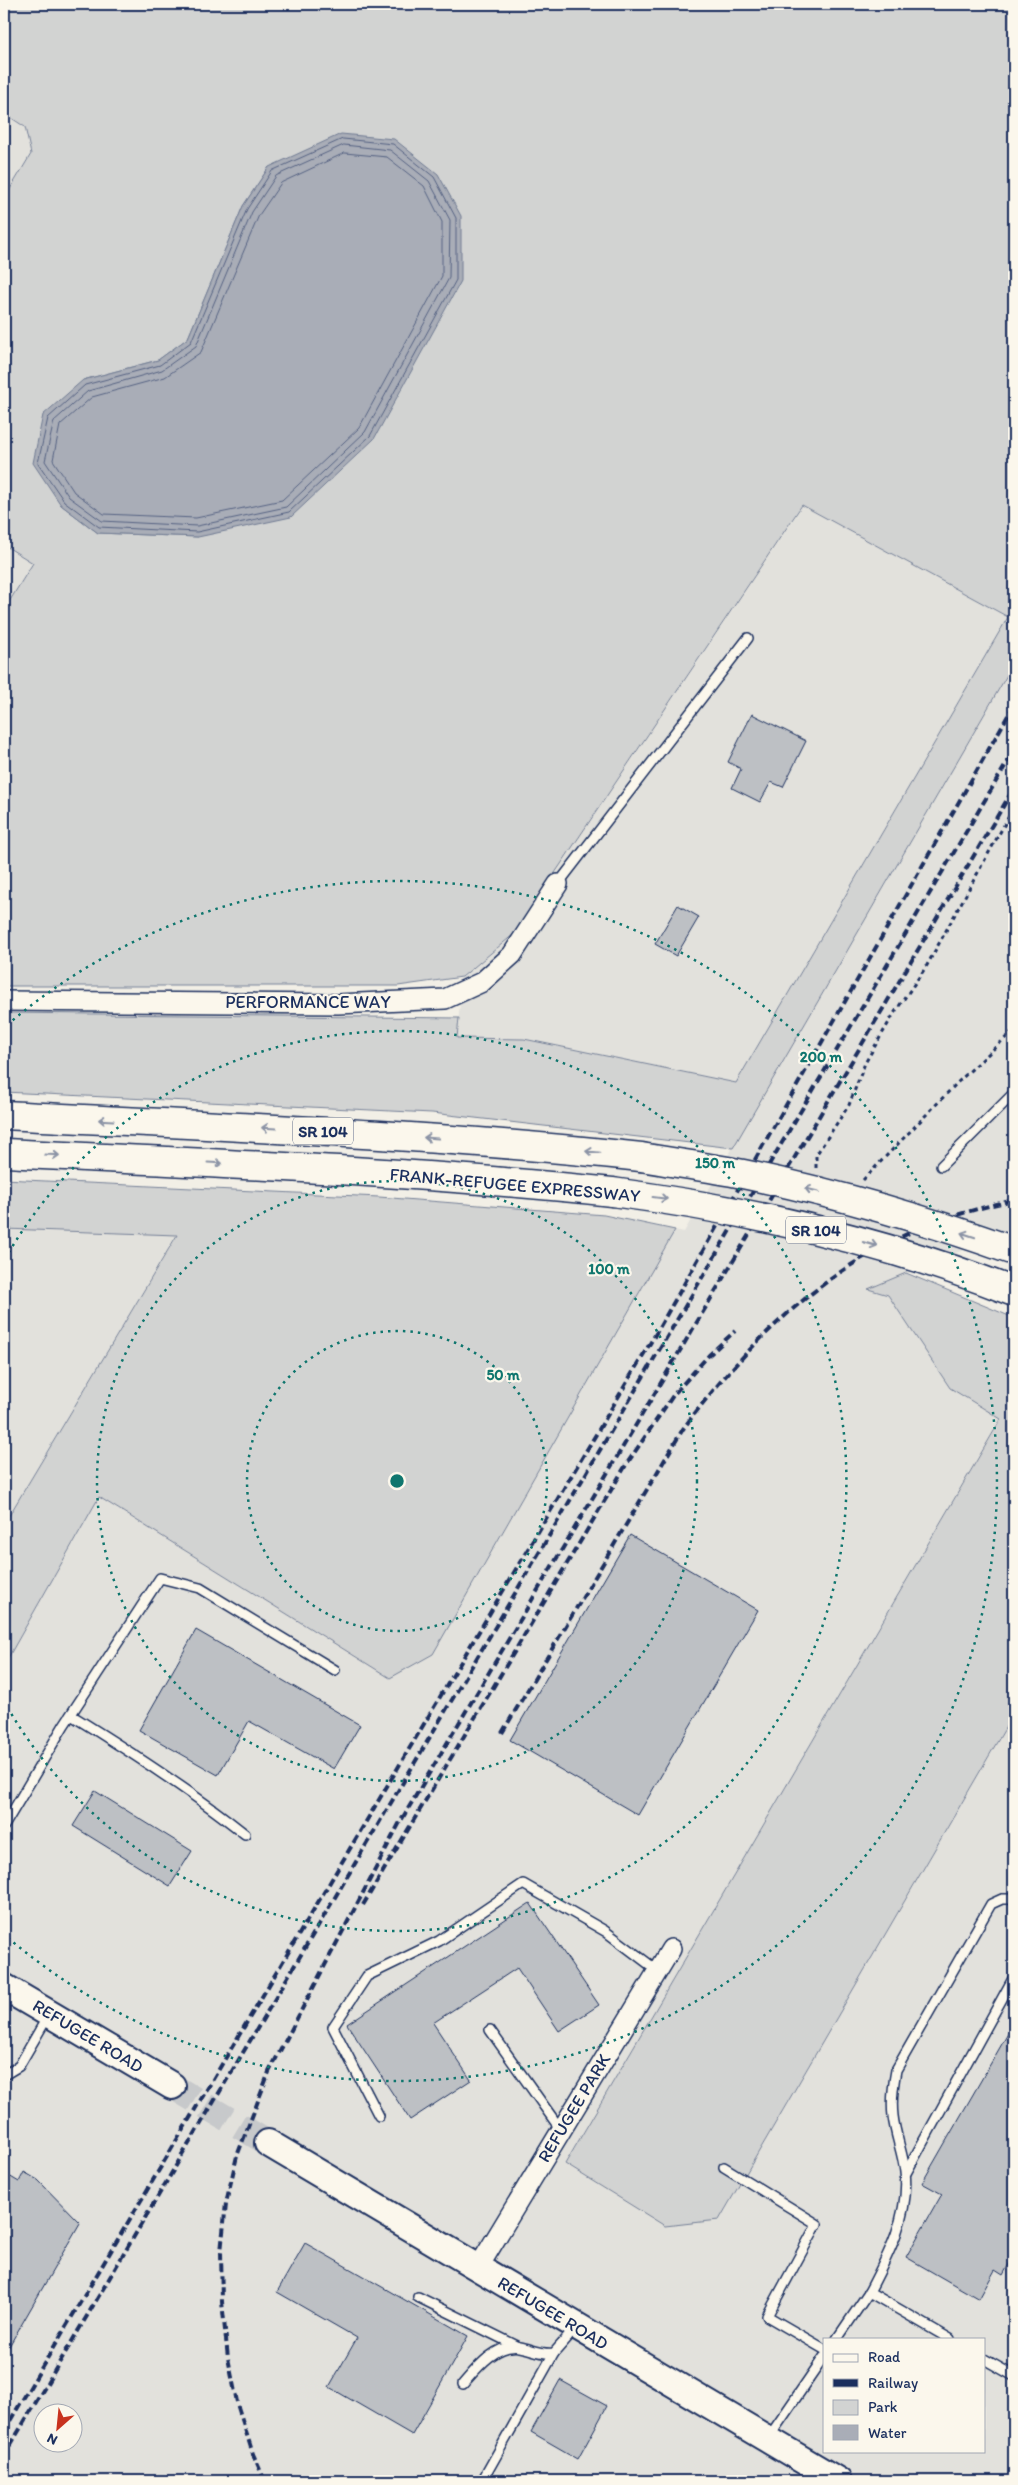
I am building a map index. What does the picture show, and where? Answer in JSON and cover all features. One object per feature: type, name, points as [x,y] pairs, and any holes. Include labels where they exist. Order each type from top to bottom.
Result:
[{"type":"highway","name":"SR 104","points":[[4,1115],[380,1134],[528,1145],[641,1157],[742,1174],[835,1195],[906,1214],[1014,1251]]},
{"type":"highway","name":"FRANK-REFUGEE EXPRESSWAY","points":[[4,1153],[293,1167],[612,1192],[681,1202],[802,1226],[921,1258],[1014,1292]]},
{"type":"main road","name":"REFUGEE ROAD","points":[[4,1987],[172,2086]]},
{"type":"main road","name":"REFUGEE ROAD","points":[[268,2143],[838,2481]]},
{"type":"street","name":"PERFORMANCE WAY","points":[[4,1001],[338,1004],[445,999],[482,982],[512,955],[558,884]]},
{"type":"street","name":"REFUGEE PARK","points":[[478,2268],[671,1949]]},
{"type":"lane","points":[[558,884],[748,638]]},
{"type":"lane","points":[[941,1166],[1014,1093]]},
{"type":"lane","points":[[4,1826],[71,1715],[160,1578],[200,1588],[335,1670]]},
{"type":"lane","points":[[71,1715],[172,1780],[244,1834]]},
{"type":"lane","points":[[379,2116],[334,2027],[366,1976],[439,1941],[523,1884],[605,1931],[658,1971]]},
{"type":"lane","points":[[838,2338],[869,2292],[888,2255],[904,2203],[906,2173],[893,2117],[892,2094],[896,2070],[992,1904],[1002,1899],[1014,1899]]},
{"type":"lane","points":[[906,2173],[1014,1977]]},
{"type":"lane","points":[[4,2075],[19,2066],[50,2014]]},
{"type":"lane","points":[[490,2030],[561,2130]]},
{"type":"lane","points":[[724,2167],[817,2224],[766,2316],[823,2348]]},
{"type":"lane","points":[[869,2292],[948,2338]]},
{"type":"lane","points":[[418,2297],[517,2346],[545,2354],[554,2353]]},
{"type":"lane","points":[[482,2481],[554,2353],[577,2327]]},
{"type":"lane","points":[[463,2384],[483,2360],[503,2350],[517,2346]]},
{"type":"lane","points":[[767,2439],[823,2358]]},
{"type":"lane","points":[[986,2359],[1014,2376]]},
{"type":"path","points":[[820,1175],[815,1166],[816,1155],[849,1105],[865,1063],[895,1012],[926,967],[1014,807]]},
{"type":"path","points":[[856,1184],[862,1181],[958,1082],[1014,1030]]},
{"type":"shaded area","points":[[4,113],[25,127],[31,154],[4,199]]},
{"type":"shaded area","points":[[803,505],[1008,617],[736,1083],[524,1039],[457,1038],[462,977],[514,934]]},
{"type":"shaded area","points":[[4,545],[33,563],[4,610]]},
{"type":"shaded area","points":[[1014,663],[1014,1229],[869,1289],[888,1295],[950,1388],[1001,1418],[565,2164],[719,2220],[1014,1713],[1014,2481],[4,2481],[4,1665],[99,1497],[390,1678],[468,1593],[675,1230],[684,1232]]},
{"type":"shaded area","points":[[4,1229],[177,1234],[4,1524]]},
{"type":"green space","points":[[4,4],[1014,4],[1014,663],[733,1148],[432,1113],[4,1092],[4,1013],[459,1018],[457,1038],[524,1039],[736,1083],[1008,617],[802,505],[514,934],[462,977],[398,986],[4,986],[4,610],[33,563],[4,545],[4,199],[31,154],[25,127],[4,113]],"holes":[[[269,167],[198,537],[98,533],[61,505],[83,380],[158,360],[188,338],[243,206]]]},
{"type":"green space","points":[[4,1179],[379,1197],[604,1215],[675,1230],[433,1654],[390,1678],[99,1497],[4,1665],[4,1524],[177,1235],[4,1229]]},
{"type":"green space","points":[[906,1273],[1014,1318],[1014,1713],[719,2220],[665,2226],[565,2164],[1001,1419],[950,1388],[888,1295],[868,1289]]},
{"type":"water","points":[[341,134],[394,139],[438,174],[461,216],[461,281],[374,439],[291,517],[198,537],[98,533],[61,505],[33,463],[43,415],[83,380],[158,360],[188,338],[243,206],[269,167]]},
{"type":"building","points":[[752,714],[806,741],[783,787],[771,782],[760,802],[732,788],[741,769],[728,762]]},
{"type":"building","points":[[678,905],[699,917],[676,956],[655,944]]},
{"type":"building","points":[[630,1535],[758,1610],[638,1815],[510,1740]]},
{"type":"building","points":[[196,1630],[360,1725],[334,1769],[249,1721],[218,1775],[139,1730]]},
{"type":"building","points":[[95,1791],[192,1851],[170,1886],[73,1826]]},
{"type":"building","points":[[530,1903],[599,2005],[559,2031],[517,1968],[433,2023],[471,2080],[410,2120],[347,2024]]},
{"type":"building","points":[[1014,2023],[1014,2255],[1003,2275],[995,2270],[979,2299],[906,2257],[942,2194],[922,2183]]},
{"type":"building","points":[[24,2172],[38,2180],[80,2223],[4,2355],[4,2173],[19,2182]]},
{"type":"building","points":[[305,2243],[468,2336],[412,2435],[329,2387],[357,2338],[277,2292]]},
{"type":"building","points":[[560,2380],[607,2406],[578,2459],[531,2432]]},
{"type":"tunnel","points":[[172,2086],[268,2143]]},
{"type":"railway","points":[[4,2431],[655,1335],[1014,705]]},
{"type":"railway","points":[[4,2456],[1014,751]]},
{"type":"railway","points":[[265,2481],[253,2454],[238,2407],[228,2358],[222,2302],[221,2252],[226,2203],[237,2156],[269,2072],[399,1824],[1014,788]]},
{"type":"railway","points":[[502,1733],[683,1429],[733,1368],[790,1312],[821,1286],[853,1264],[887,1244],[923,1227],[979,1208],[1014,1200]]},
{"type":"railway","points":[[363,1905],[626,1465],[674,1394],[709,1355],[735,1331]]}]
